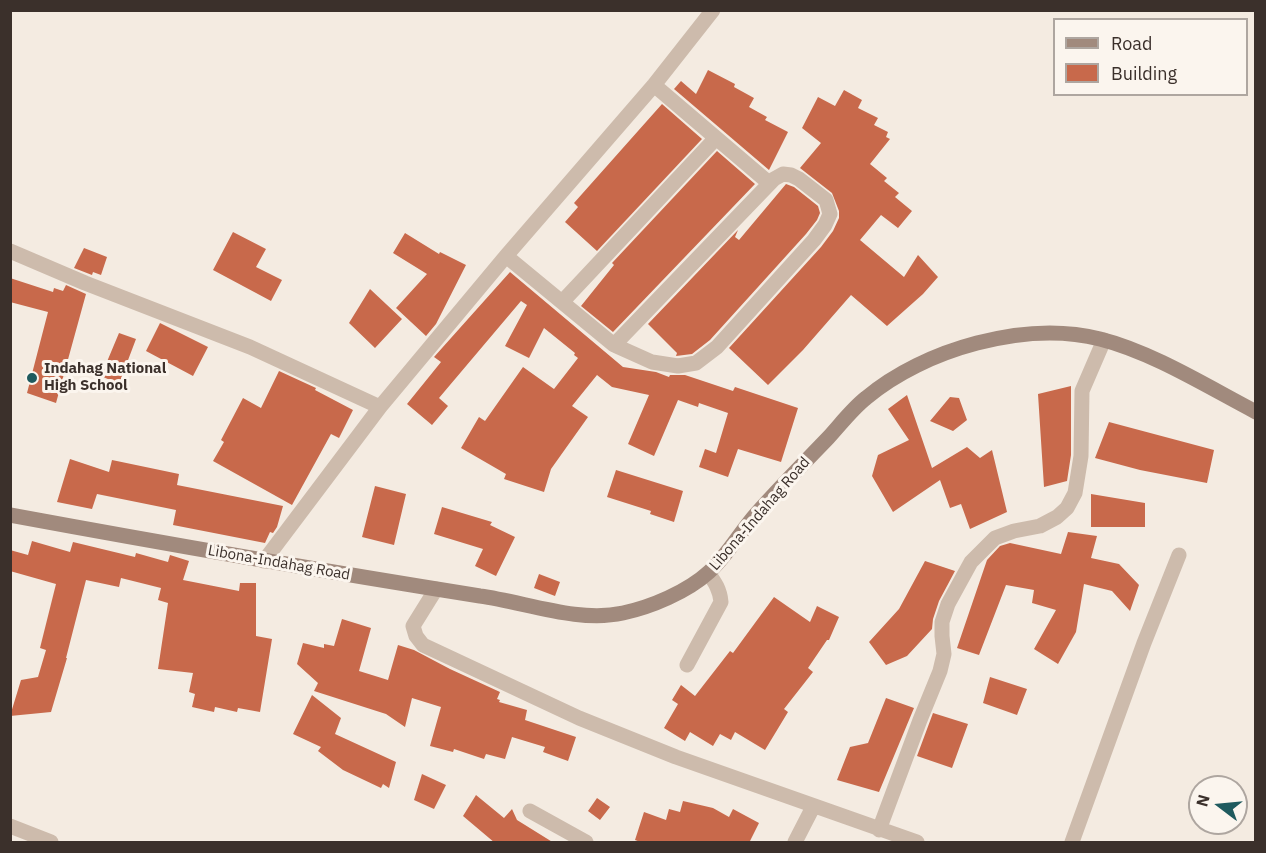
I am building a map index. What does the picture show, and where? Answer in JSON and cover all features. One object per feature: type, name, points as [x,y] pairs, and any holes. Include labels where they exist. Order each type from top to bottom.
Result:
[{"type":"main road","name":"Libona-Indahag Road","points":[[10,515],[264,561],[505,599],[580,615],[620,614],[664,601],[708,573],[756,514],[866,398],[900,375],[938,355],[1026,334],[1080,334],[1104,340],[1149,358],[1256,412]]},
{"type":"street","points":[[264,561],[380,407],[506,256],[654,85],[712,10]]},
{"type":"street","points":[[654,85],[769,183]]},
{"type":"street","points":[[563,301],[716,138]]},
{"type":"street","points":[[506,256],[614,345],[652,362],[678,366],[696,363],[717,347],[814,240],[830,214],[826,200],[791,175],[783,174],[769,183],[614,345]]},
{"type":"street","points":[[10,251],[85,283],[250,347],[380,407]]},
{"type":"street","points":[[879,830],[940,671],[944,654],[942,622],[948,604],[971,562],[995,538],[1014,531],[1040,526],[1057,517],[1067,508],[1076,493],[1082,456],[1082,391],[1104,340]]},
{"type":"street","points":[[1072,843],[1144,643],[1179,555]]},
{"type":"street","points":[[687,665],[721,602],[720,594],[708,573]]},
{"type":"street","points":[[436,589],[413,626],[416,636],[423,645],[579,718],[676,757],[917,843]]},
{"type":"street","points":[[795,843],[813,807]]},
{"type":"street","points":[[530,811],[586,843]]},
{"type":"street","points":[[10,826],[51,843]]},
{"type":"building","points":[[708,70],[735,84],[734,87],[754,98],[749,107],[767,117],[765,120],[788,132],[769,170],[674,89],[681,81],[696,94]]},
{"type":"building","points":[[844,90],[862,100],[858,108],[878,118],[874,125],[888,132],[886,137],[890,139],[870,164],[887,178],[884,181],[899,193],[895,197],[912,211],[898,228],[881,215],[860,240],[904,277],[918,255],[938,277],[923,294],[887,326],[851,295],[803,350],[768,385],[729,348],[821,247],[839,218],[839,211],[832,193],[800,168],[821,143],[802,128],[818,97],[835,106]]},
{"type":"building","points":[[662,104],[702,139],[597,251],[565,222],[578,207],[574,203]]},
{"type":"building","points":[[717,151],[755,184],[613,332],[581,306],[614,265],[612,263]]},
{"type":"building","points":[[786,184],[794,187],[818,206],[820,213],[817,220],[710,340],[692,354],[676,356],[677,353],[648,324],[738,230],[735,237],[739,240]]},
{"type":"building","points":[[233,232],[266,249],[256,267],[282,280],[271,301],[213,270]]},
{"type":"building","points":[[405,233],[439,254],[440,252],[466,265],[436,324],[426,336],[396,308],[427,274],[393,253]]},
{"type":"building","points":[[84,248],[107,257],[101,275],[93,272],[92,275],[74,268]]},
{"type":"building","points":[[510,272],[623,367],[656,372],[669,377],[670,375],[685,375],[733,391],[735,387],[798,408],[781,462],[738,449],[728,477],[699,467],[705,449],[716,453],[728,413],[699,403],[698,407],[678,400],[654,456],[628,444],[649,395],[612,387],[597,375],[572,406],[588,417],[551,469],[544,492],[504,479],[506,474],[461,448],[479,417],[485,421],[523,367],[554,389],[578,358],[544,328],[529,358],[505,346],[527,305],[521,301],[439,398],[448,406],[432,425],[407,404],[441,362],[434,357]]},
{"type":"building","points":[[10,278],[53,292],[54,288],[63,291],[66,285],[86,294],[56,403],[27,393],[48,312],[10,302]]},
{"type":"building","points":[[370,289],[402,319],[375,348],[349,323]]},
{"type":"building","points":[[160,323],[208,347],[193,376],[146,351]]},
{"type":"building","points":[[119,333],[136,339],[119,384],[101,376]]},
{"type":"building","points":[[279,371],[316,388],[315,390],[353,410],[339,438],[331,434],[292,505],[213,461],[224,442],[221,440],[243,398],[261,408]]},
{"type":"building","points":[[1071,386],[1071,455],[1067,481],[1044,487],[1038,394]]},
{"type":"building","points":[[907,395],[932,468],[967,447],[980,458],[992,450],[1007,512],[970,529],[961,504],[950,508],[940,480],[893,512],[872,476],[878,455],[909,440],[888,409]]},
{"type":"building","points":[[950,397],[959,398],[967,420],[953,431],[930,421]]},
{"type":"building","points":[[1109,422],[1214,450],[1207,483],[1140,470],[1095,458]]},
{"type":"building","points":[[70,459],[109,472],[112,460],[179,474],[177,485],[283,506],[277,527],[273,533],[270,532],[265,543],[173,525],[176,510],[97,494],[92,509],[57,502]]},
{"type":"building","points":[[616,470],[683,491],[674,522],[650,514],[651,511],[607,497]]},
{"type":"building","points":[[375,486],[406,494],[394,545],[362,537]]},
{"type":"building","points":[[1091,494],[1145,503],[1145,527],[1091,527]]},
{"type":"building","points":[[442,507],[492,522],[490,525],[515,537],[496,576],[475,566],[483,549],[434,534]]},
{"type":"building","points":[[1068,532],[1097,536],[1091,558],[1119,564],[1139,585],[1130,611],[1112,591],[1084,584],[1076,632],[1058,664],[1034,649],[1056,610],[1032,603],[1034,590],[1006,585],[979,655],[957,648],[987,560],[1000,546],[1010,543],[1061,554]]},
{"type":"building","points":[[32,541],[70,552],[73,542],[135,557],[136,553],[168,562],[170,555],[189,561],[183,580],[239,591],[240,583],[256,583],[256,636],[272,639],[260,712],[238,708],[237,712],[215,707],[214,712],[192,707],[195,694],[189,692],[193,673],[158,669],[168,603],[158,600],[161,588],[121,578],[119,587],[86,580],[51,712],[10,716],[21,680],[38,677],[46,650],[40,648],[56,584],[10,571],[10,550],[28,555]]},
{"type":"building","points":[[925,561],[955,571],[939,601],[932,629],[907,656],[886,665],[869,642],[899,609]]},
{"type":"building","points":[[539,574],[560,582],[555,596],[534,588]]},
{"type":"building","points":[[774,597],[810,622],[817,606],[839,617],[829,640],[808,668],[813,672],[784,709],[788,712],[765,750],[735,732],[731,740],[720,734],[713,746],[690,732],[685,741],[664,728],[678,704],[672,700],[681,685],[695,696],[730,651],[733,653]]},
{"type":"building","points":[[342,619],[371,628],[359,671],[388,680],[398,645],[414,650],[500,692],[497,699],[500,700],[499,702],[527,710],[525,720],[576,737],[568,761],[543,752],[545,747],[512,737],[505,759],[486,754],[484,759],[454,749],[453,752],[430,746],[441,707],[412,698],[405,727],[386,714],[314,691],[318,683],[297,664],[303,643],[324,648],[324,644],[334,646]]},
{"type":"building","points":[[990,677],[1027,689],[1017,715],[983,703]]},
{"type":"building","points":[[312,695],[341,718],[335,734],[396,762],[389,788],[383,784],[381,788],[343,770],[318,751],[321,747],[293,734]]},
{"type":"building","points":[[886,698],[914,708],[879,792],[837,780],[850,747],[868,743]]},
{"type":"building","points":[[933,713],[968,724],[952,768],[917,756]]},
{"type":"building","points":[[422,774],[446,785],[434,809],[414,800]]},
{"type":"building","points":[[476,795],[504,818],[512,809],[517,820],[554,843],[495,843],[463,816]]},
{"type":"building","points":[[597,798],[610,807],[600,820],[588,811]]},
{"type":"building","points":[[683,801],[713,808],[729,817],[733,809],[759,823],[749,843],[643,843],[635,840],[644,812],[666,820],[669,809],[680,812]]},
{"type":"place","name":"Indahag National High School","points":[[32,378]]}]
